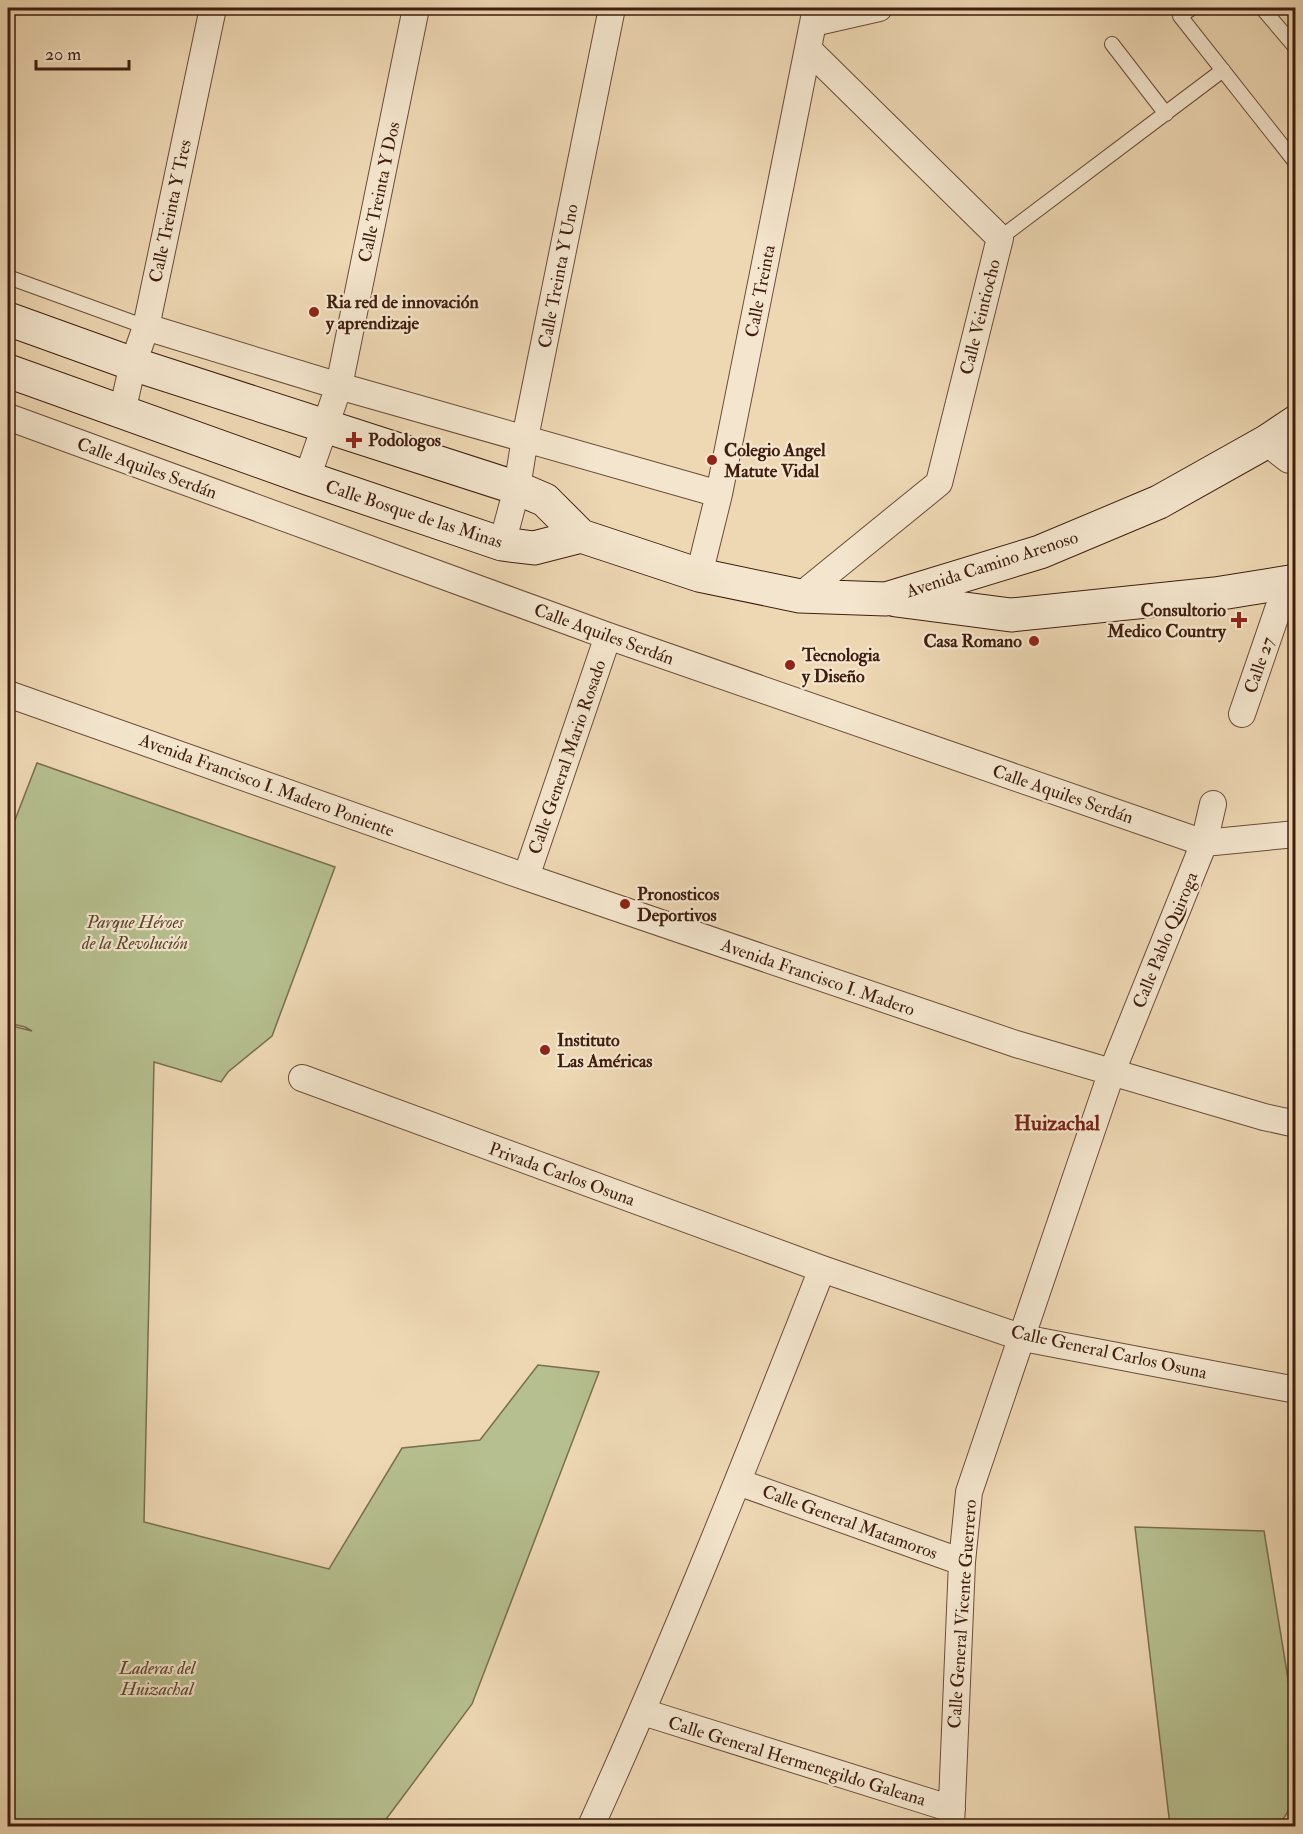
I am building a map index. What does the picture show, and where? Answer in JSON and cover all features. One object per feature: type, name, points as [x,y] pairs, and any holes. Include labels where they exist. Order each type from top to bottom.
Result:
[{"type":"main road","points":[[8,319],[133,364],[516,488],[545,500],[581,536]]},
{"type":"main road","name":"Calle Bosque de las Minas","points":[[8,371],[306,478],[502,544],[534,548],[581,536]]},
{"type":"main road","name":"Avenida Camino Arenoso","points":[[581,536],[699,574],[800,596],[886,599],[1051,548],[1159,502],[1266,442],[1296,422]]},
{"type":"main road","points":[[886,599],[1011,615],[1215,594],[1291,582]]},
{"type":"street","name":"Calle Treinta Y Tres","points":[[123,412],[133,364],[146,327],[213,8]]},
{"type":"street","name":"Calle Treinta Y Dos","points":[[306,478],[339,386],[416,8]]},
{"type":"street","name":"Calle Treinta Y Uno","points":[[502,544],[516,488],[612,8]]},
{"type":"street","points":[[815,15],[879,8]]},
{"type":"street","name":"Calle Treinta","points":[[699,574],[719,494],[815,15]]},
{"type":"street","name":"Calle Veintiocho","points":[[800,596],[939,483],[1000,238],[808,49]]},
{"type":"street","points":[[146,327],[339,386],[719,494]]},
{"type":"street","name":"Calle Aquiles Serdán","points":[[8,417],[609,636],[1204,843]]},
{"type":"street","points":[[1266,442],[1290,460],[1296,460]]},
{"type":"street","name":"Calle 27","points":[[1242,714],[1291,582]]},
{"type":"street","name":"Calle General Mario Rosado","points":[[526,877],[609,636]]},
{"type":"street","name":"Avenida Francisco I. Madero Poniente","points":[[8,694],[526,877]]},
{"type":"street","name":"Calle Pablo Quiroga","points":[[1023,1338],[1111,1074],[1204,843],[1213,804]]},
{"type":"street","points":[[1204,843],[1296,834]]},
{"type":"street","name":"Avenida Francisco I. Madero","points":[[526,877],[1016,1044],[1111,1074],[1296,1124]]},
{"type":"street","name":"Privada Carlos Osuna","points":[[302,1078],[822,1269]]},
{"type":"street","points":[[591,1827],[643,1712],[738,1482],[822,1269]]},
{"type":"street","name":"Calle General Carlos Osuna","points":[[822,1269],[1023,1338],[1296,1390]]},
{"type":"street","name":"Calle General Vicente Guerrero","points":[[952,1818],[962,1562],[969,1492],[1023,1338]]},
{"type":"street","name":"Calle General Matamoros","points":[[738,1482],[962,1562]]},
{"type":"street","name":"Calle General Hermenegildo Galeana","points":[[643,1712],[952,1818]]},
{"type":"lane","points":[[1192,8],[1180,16],[1296,163]]},
{"type":"lane","points":[[1262,8],[1296,48]]},
{"type":"lane","points":[[1112,44],[1166,114]]},
{"type":"lane","points":[[1000,238],[1223,70]]},
{"type":"lane","points":[[8,280],[146,327]]},
{"type":"green space","name":"Laderas del Huizachal","points":[[37,763],[335,867],[272,1036],[228,1072],[221,1082],[154,1062],[144,1522],[329,1569],[402,1448],[480,1440],[538,1365],[599,1372],[472,1704],[381,1826],[8,1826],[8,1025],[32,1031],[8,1023],[8,838]]},
{"type":"green space","points":[[1135,1527],[1264,1531],[1289,1685],[1295,1693],[1295,1800],[1279,1826],[1170,1826]]},
{"type":"place","name":"Ria red de innovación y aprendizaje","points":[[314,312]]},
{"type":"place","name":"Podologos","points":[[354,440]]},
{"type":"place","name":"Colegio Angel Matute Vidal","points":[[712,460]]},
{"type":"place","name":"Consultorio Medico Country","points":[[1239,620]]},
{"type":"place","name":"Casa Romano","points":[[1034,641]]},
{"type":"place","name":"Tecnologia y Diseño","points":[[790,665]]},
{"type":"place","name":"Pronosticos Deportivos","points":[[625,904]]},
{"type":"place","name":"Instituto Las Américas","points":[[545,1050]]},
{"type":"district","name":"Huizachal","points":[[1057,1123]]},
{"type":"park label","name":"Parque Héroes de la Revolución","points":[[135,932]]}]
